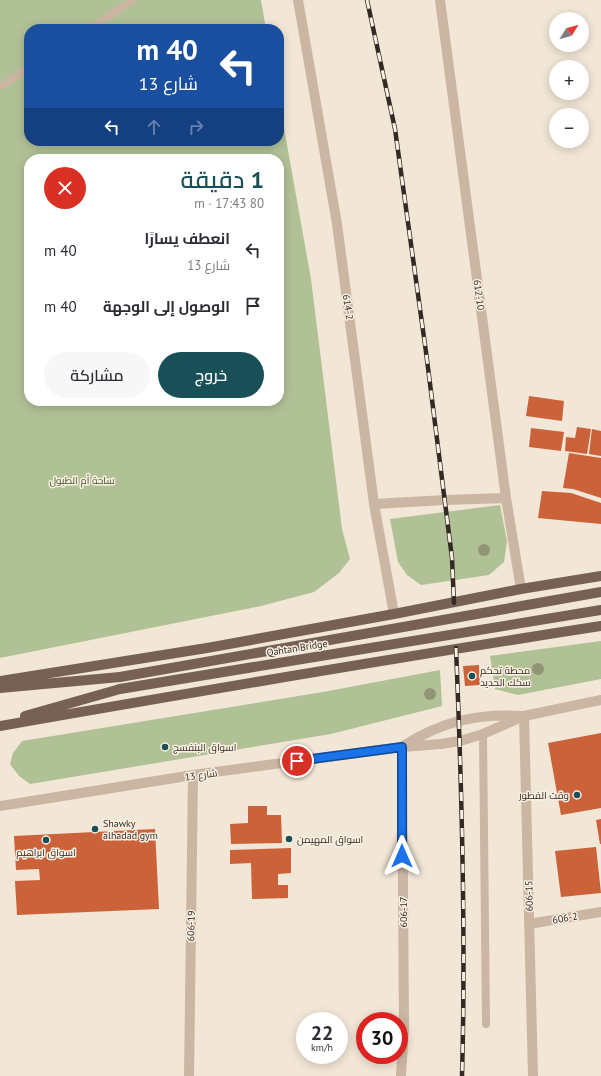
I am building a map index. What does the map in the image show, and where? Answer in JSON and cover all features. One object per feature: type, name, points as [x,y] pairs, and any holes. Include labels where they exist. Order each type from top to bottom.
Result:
[{"type":"main road","points":[[0,681],[200,650],[521,589],[601,576]]},
{"type":"main road","name":"Qahtan Bridge","points":[[0,688],[120,677],[601,592]]},
{"type":"main road","name":"Qahtan Bridge","points":[[0,723],[120,689],[601,610]]},
{"type":"main road","points":[[0,726],[456,648],[601,626]]},
{"type":"street","name":"614-2","points":[[298,0],[337,224],[374,504],[394,614]]},
{"type":"street","name":"612-10","points":[[440,0],[506,498],[521,589]]},
{"type":"street","points":[[374,504],[506,498]]},
{"type":"street","points":[[402,747],[439,727],[459,720],[502,714],[524,716],[601,700]]},
{"type":"street","name":"شارع 13","points":[[0,806],[193,776],[402,747],[460,741],[482,734],[524,716]]},
{"type":"street","name":"606-15","points":[[524,716],[533,1076]]},
{"type":"street","name":"606-17","points":[[401,1076],[404,1028],[402,747]]},
{"type":"street","name":"606-19","points":[[189,1076],[193,776]]},
{"type":"street","name":"606-2","points":[[529,924],[601,912]]},
{"type":"lane","points":[[97,24],[134,0]]},
{"type":"lane","points":[[0,86],[24,71]]},
{"type":"lane","points":[[482,734],[486,1024]]},
{"type":"green space","name":"ساحة أم الطبول","points":[[0,0],[261,0],[265,24],[24,24],[24,146],[284,146],[284,128],[311,279],[342,529],[350,559],[339,573],[314,592],[261,606],[0,658]]},
{"type":"green space","points":[[500,505],[507,541],[504,562],[489,575],[421,585],[407,575],[398,562],[390,519]]},
{"type":"green space","points":[[601,641],[601,679],[518,695],[495,689],[490,656]]},
{"type":"green space","points":[[440,670],[442,706],[331,734],[30,784],[19,776],[10,764],[13,753],[22,741],[323,692]]},
{"type":"building","points":[[529,396],[564,401],[562,421],[526,416]]},
{"type":"building","points":[[577,427],[591,429],[587,454],[565,451],[566,437],[575,438]]},
{"type":"building","points":[[531,428],[564,432],[561,451],[529,447]]},
{"type":"building","points":[[592,429],[601,431],[601,456],[589,454]]},
{"type":"building","points":[[569,453],[601,458],[601,498],[573,489],[563,488]]},
{"type":"building","points":[[542,491],[571,493],[601,503],[601,524],[538,518]]},
{"type":"building","name":"محطة تحكم سكك الحديد","points":[[479,665],[480,685],[465,686],[463,666]]},
{"type":"building","points":[[601,733],[601,808],[561,815],[548,743]]},
{"type":"building","points":[[248,806],[267,806],[267,815],[281,815],[282,843],[231,844],[230,824],[248,823]]},
{"type":"building","points":[[601,819],[601,844],[600,844],[596,820]]},
{"type":"building","points":[[155,829],[159,909],[17,915],[15,881],[40,880],[39,869],[16,870],[14,836]]},
{"type":"building","points":[[596,847],[601,893],[561,897],[555,851]]},
{"type":"building","points":[[291,848],[291,873],[278,874],[278,885],[288,885],[288,898],[252,899],[251,863],[230,864],[230,850]]},
{"type":"railway","points":[[367,0],[395,129],[426,352],[452,558],[454,603]]},
{"type":"railway","points":[[456,648],[463,862],[464,969],[462,1076]]},
{"type":"place","name":"محطة تحكم سكك الحديد","points":[[472,676]]},
{"type":"place","name":"اسواق البنفسج","points":[[165,747]]},
{"type":"place","name":"وقت الفطور","points":[[577,795]]},
{"type":"place","name":"Shawky alhadad gym","points":[[95,829]]},
{"type":"place","name":"اسواق المهيمن","points":[[289,839]]},
{"type":"place","name":"اسواق ابراهيم","points":[[46,840]]},
{"type":"route","points":[[297,761],[402,747],[402,856]]}]
